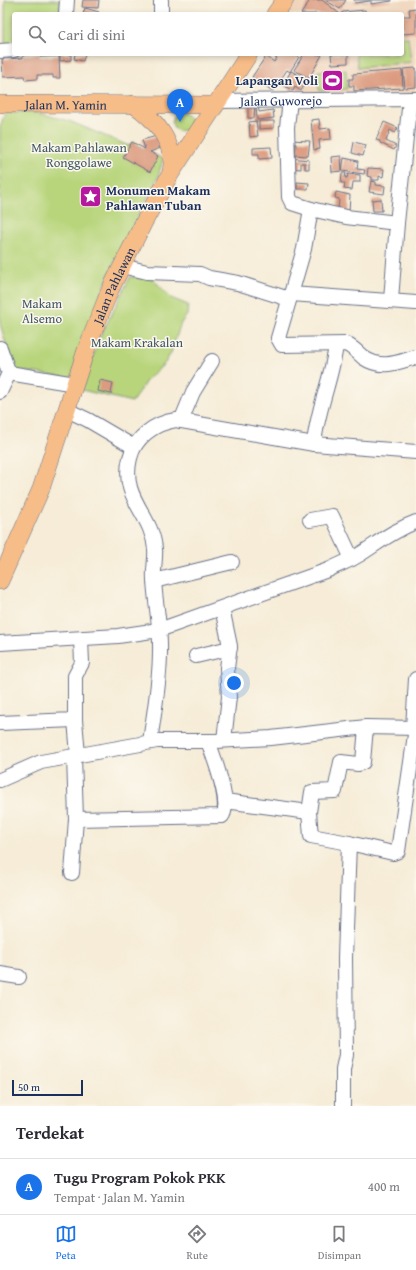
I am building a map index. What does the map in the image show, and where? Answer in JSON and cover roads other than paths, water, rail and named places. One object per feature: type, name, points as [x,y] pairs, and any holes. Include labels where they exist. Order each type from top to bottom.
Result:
[{"type":"main road","points":[[276,12],[284,0]]},
{"type":"main road","name":"Jalan Pahlawan","points":[[0,581],[42,489],[75,384],[101,310],[122,266],[171,173],[248,56]]},
{"type":"main road","name":"Jalan M. Yamin","points":[[0,104],[217,103]]},
{"type":"main road","points":[[133,104],[150,119],[167,141],[173,159],[171,173]]},
{"type":"street","points":[[66,12],[67,0]]},
{"type":"street","points":[[161,0],[161,12]]},
{"type":"street","points":[[0,51],[12,50]]},
{"type":"street","points":[[391,300],[397,223],[408,180],[413,99]]},
{"type":"street","name":"Jalan Guworejo","points":[[217,103],[290,100],[413,99]]},
{"type":"street","points":[[290,100],[287,127],[289,197],[292,203],[346,217],[397,223]]},
{"type":"street","points":[[311,209],[304,248],[278,338],[280,343],[285,345],[346,344],[367,359],[390,365],[416,357]]},
{"type":"street","points":[[122,266],[147,272],[200,274],[209,278],[238,283],[290,297],[391,300],[416,303]]},
{"type":"street","points":[[314,444],[316,423],[333,367],[336,345]]},
{"type":"street","points":[[0,348],[9,373],[0,392]]},
{"type":"street","points":[[181,421],[193,392],[212,361]]},
{"type":"street","points":[[9,373],[75,384]]},
{"type":"street","points":[[67,410],[88,420],[134,447]]},
{"type":"street","points":[[150,742],[159,673],[159,630],[154,581],[154,542],[128,485],[130,459],[134,447],[145,433],[157,426],[171,421],[181,421],[314,444],[416,452]]},
{"type":"street","points":[[310,520],[328,516],[333,517],[352,559]]},
{"type":"street","points":[[0,643],[81,638],[159,630],[321,572],[352,559],[378,540],[416,522]]},
{"type":"street","points":[[154,581],[232,562]]},
{"type":"street","points":[[222,608],[230,648],[228,668],[229,696],[224,740]]},
{"type":"street","points":[[72,873],[76,819],[75,676],[82,663],[81,638]]},
{"type":"street","points":[[196,656],[230,648]]},
{"type":"street","points":[[366,727],[363,762],[358,764],[341,762],[335,791],[312,792],[309,812],[309,831],[311,836],[314,838],[349,843],[393,853],[398,851],[415,728],[416,679]]},
{"type":"street","points":[[0,723],[76,720]]},
{"type":"street","points":[[0,780],[41,762],[120,749],[150,742],[178,740],[224,740],[366,727],[415,728]]},
{"type":"street","points":[[76,819],[218,817],[225,813],[225,801],[208,741]]},
{"type":"street","points":[[225,801],[309,812]]},
{"type":"street","points":[[343,1106],[343,1069],[346,1055],[345,958],[349,843]]},
{"type":"street","points":[[0,974],[19,978]]},
{"type":"place","name":"Lapangan Voli","points":[[333,80]]},
{"type":"place","name":"Tugu Program Pokok PKK","points":[[180,122]]},
{"type":"place","name":"Monumen Makam Pahlawan Tuban","points":[[91,197]]},
{"type":"park label","name":"Makam Pahlawan Ronggolawe","points":[[79,154]]},
{"type":"park label","name":"Makam Alsemo","points":[[42,310]]},
{"type":"park label","name":"Makam Krakalan","points":[[137,342]]}]
